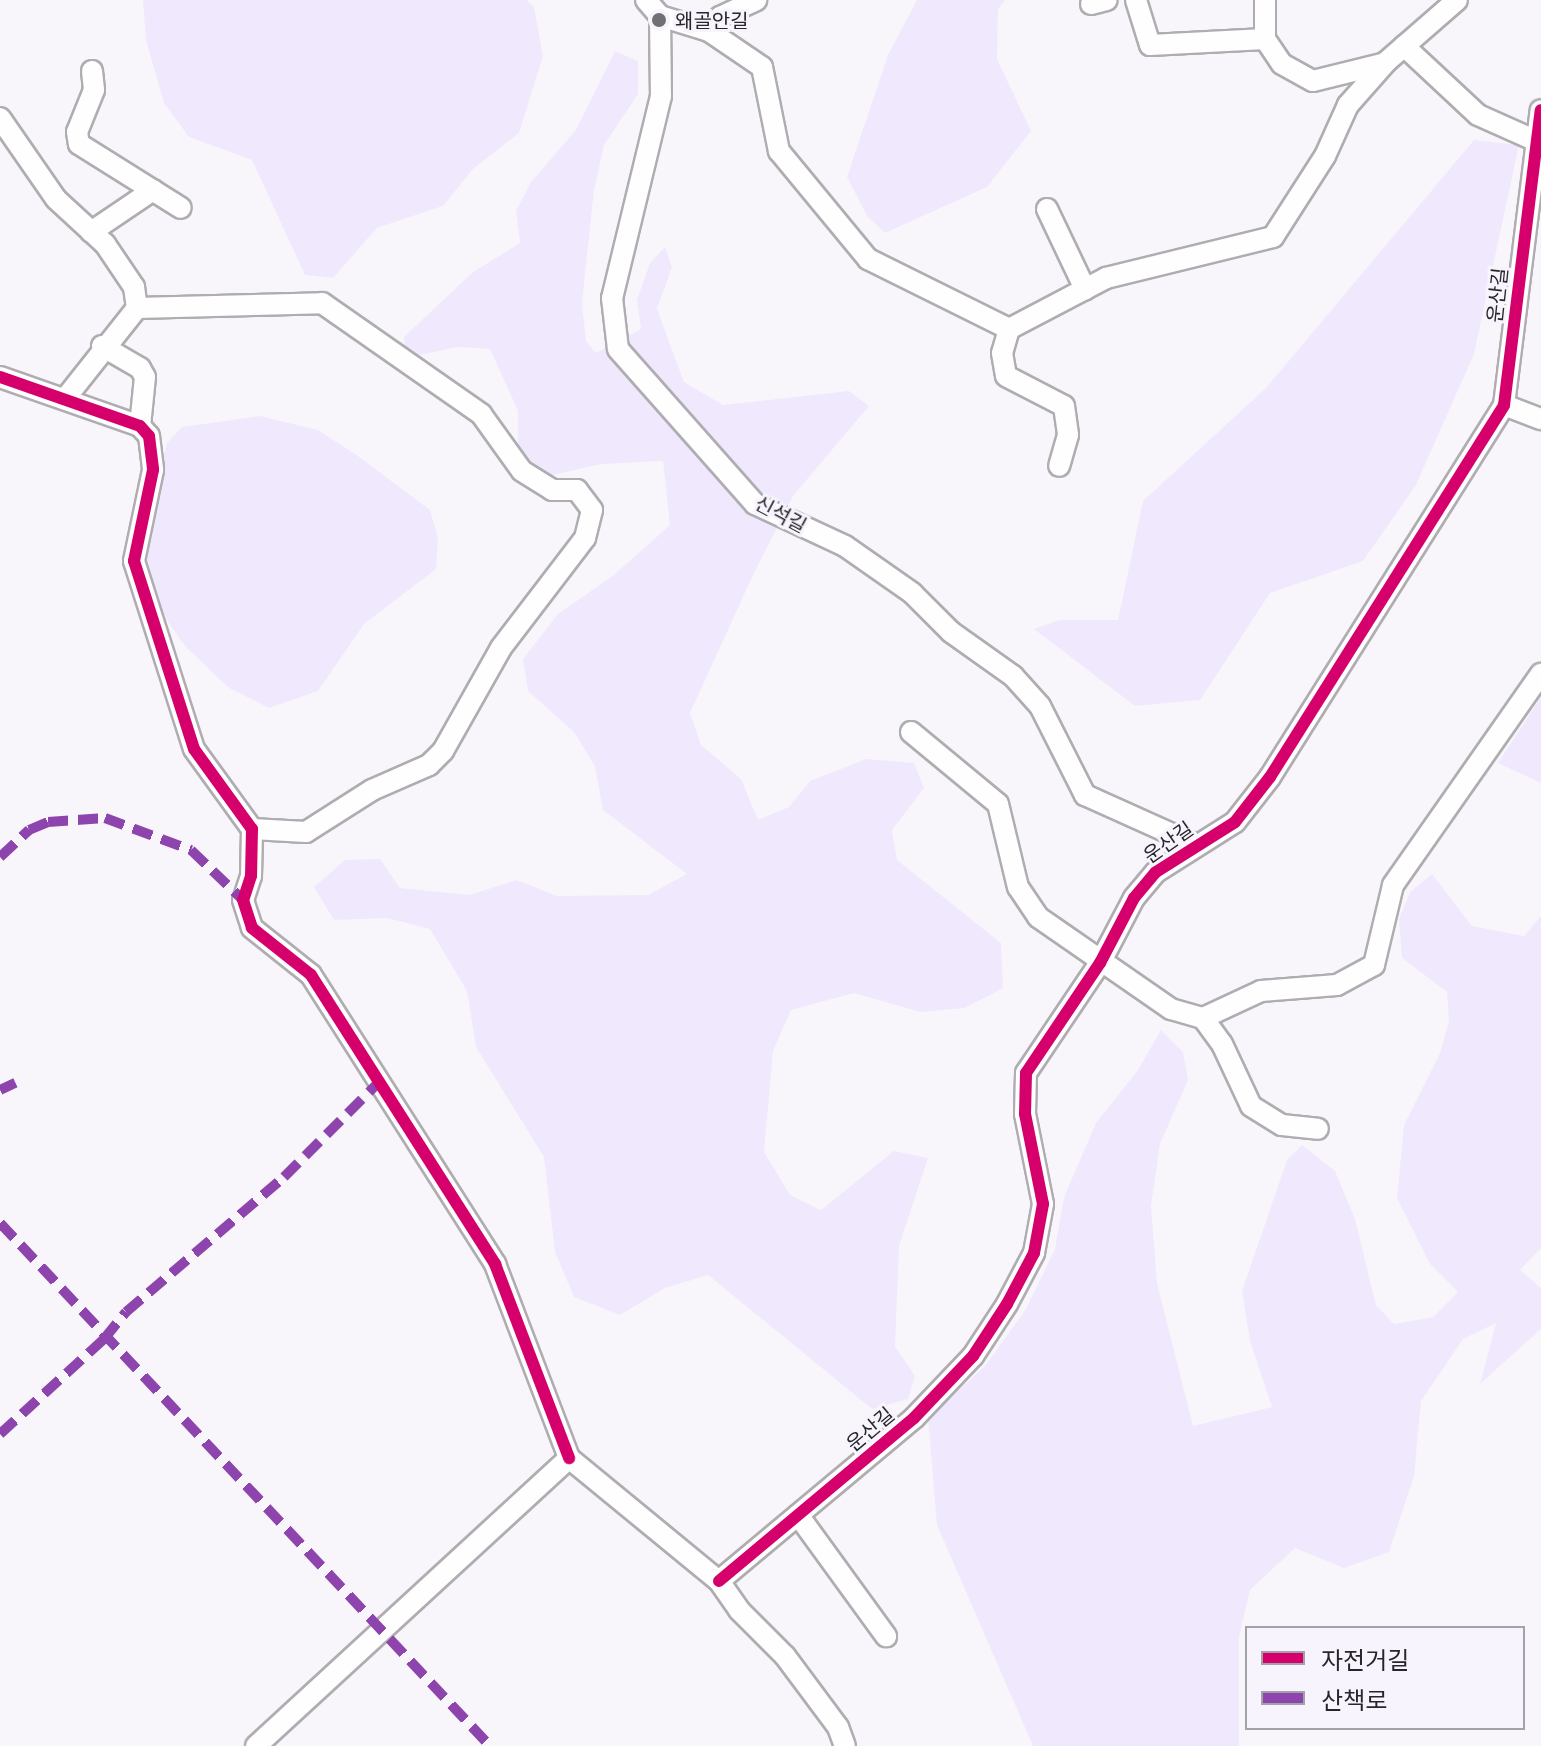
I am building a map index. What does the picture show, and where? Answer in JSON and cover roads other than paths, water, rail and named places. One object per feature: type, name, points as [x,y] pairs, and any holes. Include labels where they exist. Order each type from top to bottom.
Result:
[{"type":"street","points":[[646,0],[660,16],[709,31],[762,67],[779,151],[868,259],[1009,329]]},
{"type":"street","points":[[709,31],[720,17],[756,0]]},
{"type":"street","points":[[1136,0],[1150,45],[1265,39]]},
{"type":"street","points":[[1265,0],[1265,39],[1282,64],[1313,81],[1386,62]]},
{"type":"street","points":[[1059,466],[1068,435],[1064,406],[1006,376],[1002,353],[1009,329],[1106,278],[1273,237],[1325,156],[1348,105],[1386,62],[1457,0]]},
{"type":"street","name":"신석길","points":[[660,16],[661,96],[612,298],[618,349],[755,504],[845,546],[912,593],[951,632],[1013,676],[1040,706],[1085,795],[1196,845]]},
{"type":"street","points":[[1404,46],[1478,115],[1536,141]]},
{"type":"street","points":[[92,71],[94,90],[77,132],[79,144],[181,208]]},
{"type":"street","name":"운산길","points":[[719,1581],[914,1418],[973,1356],[1007,1304],[1034,1253],[1043,1204],[1025,1114],[1026,1073],[1100,963],[1134,898],[1156,872],[1235,822],[1270,777],[1504,405],[1541,110]]},
{"type":"street","points":[[0,118],[56,199],[91,232],[124,270],[137,308]]},
{"type":"street","points":[[91,232],[153,190]]},
{"type":"street","points":[[1047,209],[1085,289]]},
{"type":"street","points":[[65,399],[102,346],[137,308],[322,303],[481,414],[522,471],[552,490],[577,490],[587,497],[592,510],[585,538],[501,648],[443,751],[429,765],[372,790],[306,832],[252,829]]},
{"type":"street","points":[[102,346],[145,377],[140,426]]},
{"type":"street","points":[[0,377],[140,426],[149,436],[153,470],[134,561],[194,749],[252,829],[251,876],[243,900],[252,928],[311,975],[495,1264],[569,1458],[719,1581],[739,1610],[785,1656],[838,1727],[845,1746]]},
{"type":"street","points":[[1504,405],[1541,419]]},
{"type":"street","points":[[1203,1018],[1261,991],[1337,985],[1374,965],[1393,885],[1541,674]]},
{"type":"street","points":[[911,732],[998,804],[1024,901],[1054,933],[1171,1009],[1203,1018],[1222,1044],[1251,1106],[1282,1125],[1318,1129]]},
{"type":"street","points":[[256,1746],[569,1458]]},
{"type":"street","points":[[798,1515],[886,1636]]},
{"type":"place","name":"왜골안길","points":[[659,20]]}]
